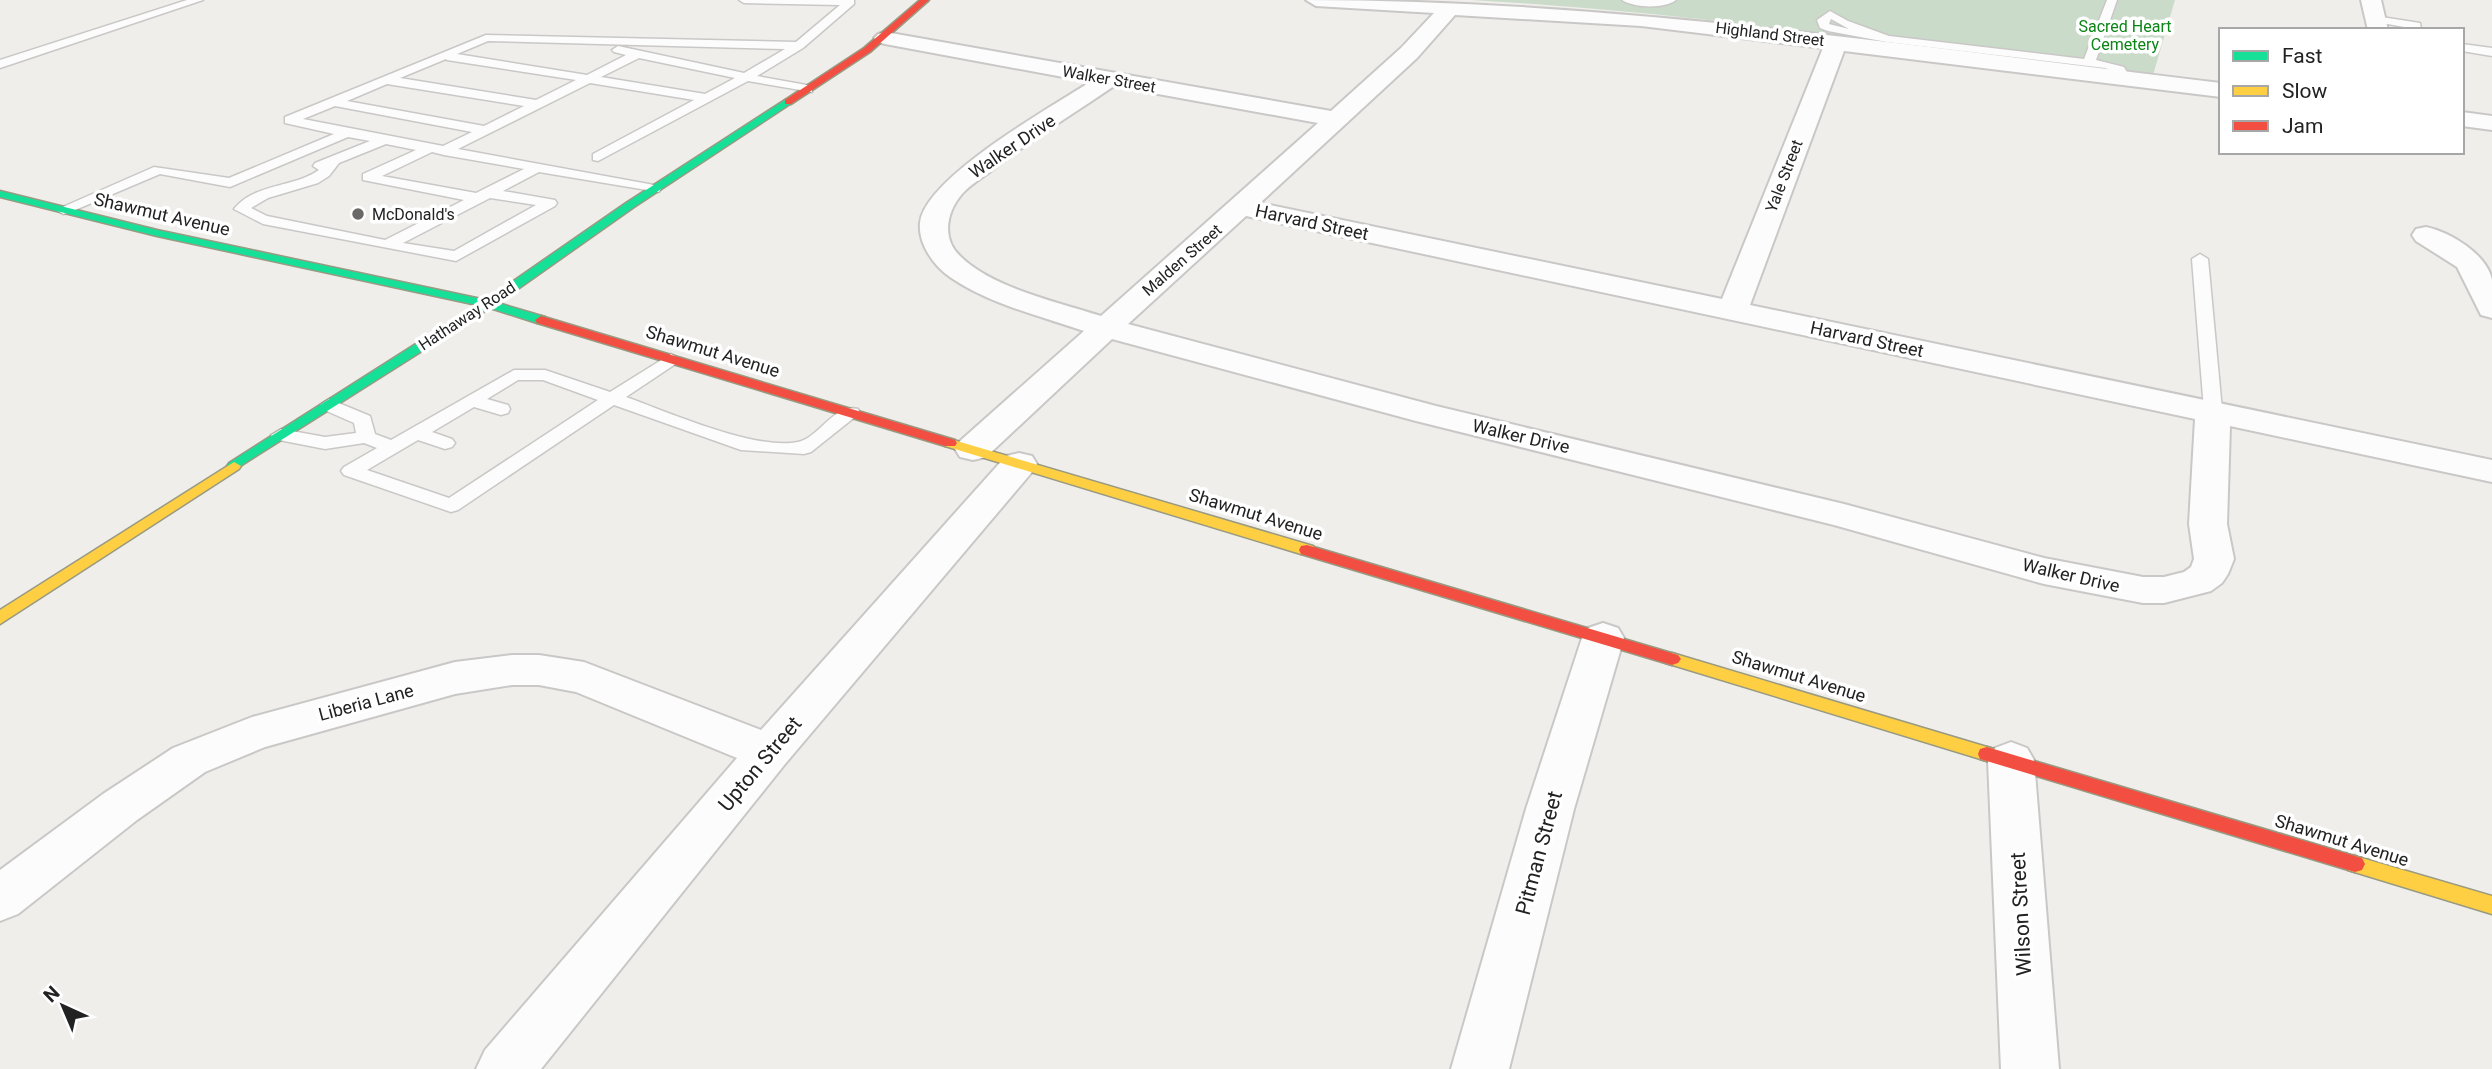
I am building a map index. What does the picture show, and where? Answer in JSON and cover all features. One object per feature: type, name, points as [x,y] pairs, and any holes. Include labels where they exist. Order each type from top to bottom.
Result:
[{"type":"main road","name":"Hathaway Road","points":[[0,618],[488,304],[654,189],[885,38],[925,0]]},
{"type":"main road","name":"Shawmut Avenue","points":[[0,194],[320,270],[488,304],[2492,905]]},
{"type":"street","name":"Highland Street","points":[[1317,0],[1641,20],[2219,90]]},
{"type":"street","name":"Malden Street","points":[[973,449],[1409,53],[1449,9]]},
{"type":"street","name":"Walker Street","points":[[885,38],[1334,119]]},
{"type":"street","name":"Yale Street","points":[[1733,310],[1836,43]]},
{"type":"street","name":"Walker Drive","points":[[1110,79],[966,176],[944,200],[933,224],[934,237],[940,250],[962,272],[1030,304],[1106,328],[1428,414],[1819,509],[2044,571],[2143,590],[2164,590],[2197,582],[2208,574],[2214,559],[2208,524],[2213,410]]},
{"type":"street","points":[[2464,119],[2492,123]]},
{"type":"street","name":"Harvard Street","points":[[1242,207],[2492,471]]},
{"type":"street","points":[[2426,234],[2469,262],[2492,309]]},
{"type":"street","name":"Upton Street","points":[[505,1069],[769,752],[1019,464]]},
{"type":"street","name":"Pitman Street","points":[[1480,1069],[1550,809],[1603,638]]},
{"type":"street","name":"Liberia Lane","points":[[0,899],[131,799],[189,760],[252,734],[476,674],[539,670],[584,678],[769,752]]},
{"type":"street","name":"Wilson Street","points":[[2011,760],[2030,1069]]},
{"type":"lane","points":[[0,64],[198,0]]},
{"type":"lane","points":[[598,157],[799,46],[850,2],[744,0]]},
{"type":"lane","points":[[1627,0],[1663,3],[1671,0]]},
{"type":"lane","points":[[2089,62],[2112,0]]},
{"type":"lane","points":[[1833,10],[1844,23],[1887,39],[2089,62],[2116,68],[2124,78]]},
{"type":"lane","points":[[2375,16],[2416,25],[2415,28]]},
{"type":"lane","points":[[654,189],[428,149],[290,120],[486,38],[799,46]]},
{"type":"lane","points":[[585,41],[636,55],[808,89]]},
{"type":"lane","points":[[2464,47],[2492,52]]},
{"type":"lane","points":[[444,151],[636,55]]},
{"type":"lane","points":[[445,56],[591,77],[707,98]]},
{"type":"lane","points":[[386,80],[537,104]]},
{"type":"lane","points":[[335,102],[485,130]]},
{"type":"lane","points":[[63,210],[159,170],[230,183],[347,132]]},
{"type":"lane","points":[[385,140],[332,163],[326,174],[291,188],[260,195],[248,200],[241,209],[263,220],[456,256],[550,204],[368,177],[428,149]]},
{"type":"lane","points":[[387,245],[537,167]]},
{"type":"lane","points":[[2200,259],[2213,410]]},
{"type":"lane","points":[[671,359],[611,399],[554,428],[501,463],[451,506],[351,471],[514,374],[545,375],[611,399],[748,446],[804,448],[851,413]]},
{"type":"lane","points":[[472,400],[500,409]]},
{"type":"lane","points":[[329,405],[363,420],[366,438]]},
{"type":"lane","points":[[416,433],[445,443]]},
{"type":"lane","points":[[281,435],[325,443],[366,438],[393,447]]},
{"type":"green space","name":"Sacred Heart Cemetery","points":[[1472,0],[2175,0],[2153,75],[1728,22]]},
{"type":"traffic: fast","points":[[234,466],[488,304],[630,205],[788,102]]},
{"type":"traffic: fast","points":[[0,194],[157,233],[488,304],[541,320]]},
{"type":"traffic: slow","points":[[950,443],[1307,550]]},
{"type":"traffic: slow","points":[[0,618],[234,466]]},
{"type":"traffic: slow","points":[[1672,659],[1987,754]]},
{"type":"traffic: slow","points":[[2355,864],[2492,905]]},
{"type":"traffic: jam","points":[[788,102],[867,50],[925,0]]},
{"type":"traffic: jam","points":[[541,320],[950,443]]},
{"type":"traffic: jam","points":[[1307,550],[1672,659]]},
{"type":"traffic: jam","points":[[1987,754],[2355,864]]},
{"type":"place","name":"McDonald's","points":[[358,214]]}]
